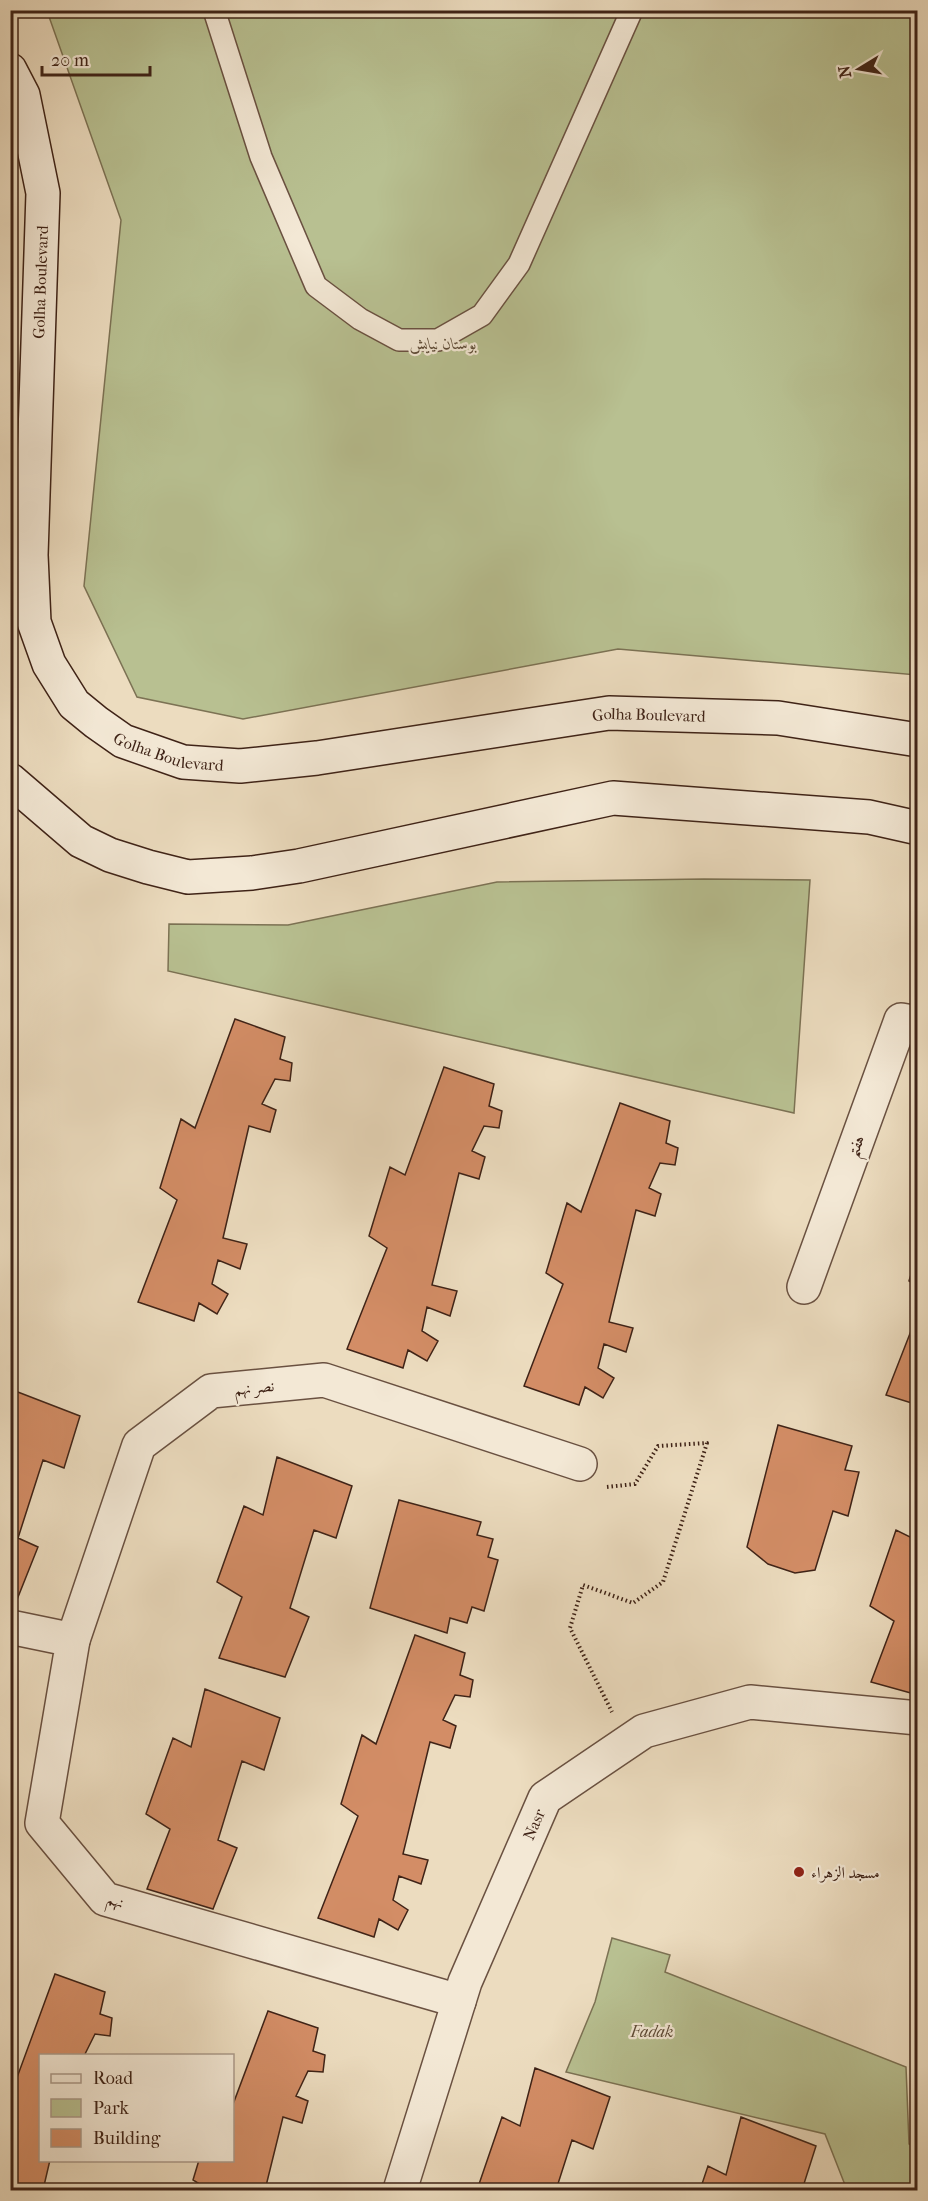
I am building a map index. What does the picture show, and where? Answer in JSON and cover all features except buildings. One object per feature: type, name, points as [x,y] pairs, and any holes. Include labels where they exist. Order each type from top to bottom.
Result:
[{"type":"street","name":"Golha Boulevard","points":[[10,70],[23,95],[43,193],[31,555],[34,622],[49,664],[74,704],[96,723],[123,741],[183,762],[240,766],[317,758],[609,713],[778,718],[918,740]]},
{"type":"street","points":[[10,780],[81,841],[110,855],[188,877],[299,867],[613,798],[869,817],[918,828]]},
{"type":"street","name":"هفتم","points":[[804,1287],[901,1020],[918,1023]]},
{"type":"street","name":"نصر نهم","points":[[73,1640],[139,1445],[212,1391],[324,1380],[580,1464]]},
{"type":"street","points":[[10,1627],[73,1640]]},
{"type":"street","name":"نهم","points":[[73,1640],[42,1823],[105,1899],[459,2001]]},
{"type":"street","name":"Nasr","points":[[400,2190],[459,2001],[545,1798],[644,1731],[750,1702],[918,1718]]},
{"type":"lane","points":[[214,10],[261,157],[316,286],[360,319],[399,340],[438,340],[482,315],[519,264],[632,10]]},
{"type":"path","points":[[580,1464],[600,1487],[635,1484],[658,1446],[707,1443],[663,1582],[633,1604],[583,1585],[570,1628],[627,1742]]},
{"type":"green space","name":"بوستان نیایش","points":[[47,11],[917,11],[917,675],[618,649],[243,719],[137,697],[84,586],[121,220]]},
{"type":"green space","points":[[810,880],[794,1113],[168,971],[169,924],[288,925],[497,882]]},
{"type":"green space","name":"Fadak","points":[[612,1938],[670,1955],[665,1972],[906,2067],[909,2144],[917,2147],[917,2190],[847,2190],[825,2134],[566,2072],[595,2002]]},
{"type":"place","name":"مسجد الزهراء","points":[[799,1872]]}]
